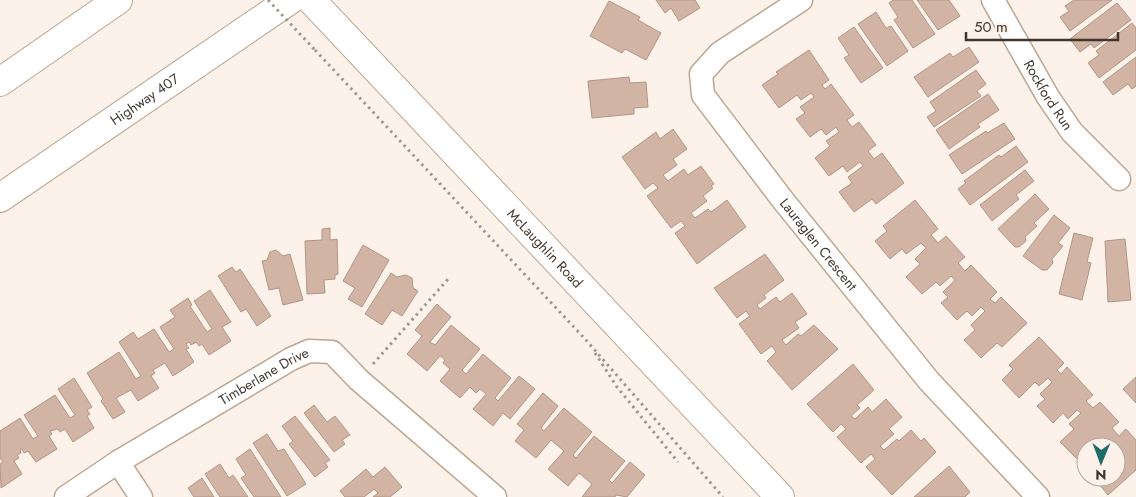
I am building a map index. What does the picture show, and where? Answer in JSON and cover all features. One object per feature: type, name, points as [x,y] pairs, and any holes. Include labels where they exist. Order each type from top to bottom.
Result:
[{"type":"main road","points":[[0,82],[118,0]]},
{"type":"main road","name":"Highway 407","points":[[0,198],[290,0]]},
{"type":"main road","name":"McLaughlin Road","points":[[311,0],[780,497]]},
{"type":"street","name":"Lauraglen Crescent","points":[[801,0],[720,53],[701,74],[703,95],[782,199],[929,381],[1038,497]]},
{"type":"street","name":"Rockford Run","points":[[993,0],[1048,97],[1072,132],[1119,179]]},
{"type":"street","name":"Timberlane Drive","points":[[66,497],[118,462],[309,351],[332,352],[359,380],[494,497]]},
{"type":"street","points":[[118,462],[141,497]]},
{"type":"path","points":[[268,0],[586,340],[723,497]]},
{"type":"path","points":[[359,380],[448,278]]},
{"type":"path","points":[[586,340],[617,386],[678,462]]},
{"type":"building","points":[[656,0],[695,0],[700,8],[679,21],[671,8],[665,13]]},
{"type":"building","points":[[893,0],[912,0],[935,34],[913,48],[894,20],[898,17],[889,3]]},
{"type":"building","points":[[917,0],[949,0],[960,16],[938,30]]},
{"type":"building","points":[[1074,0],[1112,0],[1070,31],[1060,17],[1069,11],[1065,6]]},
{"type":"building","points":[[609,1],[640,17],[638,20],[661,33],[646,60],[625,49],[622,53],[590,36]]},
{"type":"building","points":[[1117,3],[1131,20],[1094,48],[1091,44],[1080,52],[1070,39]]},
{"type":"building","points":[[876,12],[886,28],[891,26],[908,51],[887,66],[858,24]]},
{"type":"building","points":[[1132,23],[1136,28],[1136,50],[1099,78],[1088,63],[1099,55],[1096,51]]},
{"type":"building","points":[[854,27],[883,68],[861,83],[844,58],[849,55],[838,38]]},
{"type":"building","points":[[969,47],[979,62],[928,97],[914,77],[950,53],[953,57]]},
{"type":"building","points":[[809,50],[829,80],[822,85],[825,89],[831,84],[854,115],[847,120],[852,127],[859,122],[876,145],[868,151],[874,159],[882,153],[904,183],[876,204],[872,199],[854,212],[839,192],[852,183],[848,177],[863,166],[860,162],[847,172],[843,166],[829,176],[815,158],[830,146],[826,141],[839,132],[836,127],[826,135],[821,129],[810,137],[796,119],[805,113],[800,107],[814,97],[811,93],[801,100],[797,95],[779,108],[762,85],[778,74],[776,72]]},
{"type":"building","points":[[1136,57],[1136,86],[1132,89],[1128,84],[1113,95],[1103,82]]},
{"type":"building","points":[[976,70],[986,84],[977,91],[981,96],[934,127],[927,117],[936,111],[930,102]]},
{"type":"building","points":[[629,77],[630,83],[646,82],[648,107],[634,108],[634,114],[592,118],[588,81]]},
{"type":"building","points":[[988,94],[999,110],[978,124],[980,127],[949,149],[936,130]]},
{"type":"building","points":[[1004,123],[1015,139],[962,174],[949,155],[986,131],[987,133]]},
{"type":"building","points":[[673,129],[687,149],[673,159],[677,165],[663,175],[668,181],[684,169],[688,175],[701,166],[714,184],[711,186],[713,188],[703,196],[707,201],[691,213],[695,218],[708,209],[711,212],[727,200],[746,227],[697,264],[675,233],[685,226],[681,221],[671,228],[647,196],[658,188],[653,183],[645,189],[622,157],[656,132],[660,139]]},
{"type":"building","points":[[1016,146],[1028,162],[970,205],[958,189],[966,183],[964,181],[999,155],[1001,157]]},
{"type":"building","points":[[1025,170],[1034,181],[1016,195],[1019,199],[992,221],[980,205]]},
{"type":"building","points":[[1035,194],[1049,209],[1034,223],[1037,226],[1025,237],[1026,241],[1019,247],[1015,247],[998,229]]},
{"type":"building","points":[[915,200],[938,229],[931,235],[938,243],[946,236],[965,257],[958,263],[965,271],[971,265],[997,292],[990,299],[995,303],[1001,297],[1027,323],[1002,347],[997,343],[981,358],[964,340],[975,330],[971,325],[985,311],[981,307],[972,316],[967,311],[957,320],[941,303],[948,297],[943,292],[955,280],[951,276],[940,286],[936,282],[922,294],[906,277],[920,264],[915,259],[926,248],[921,243],[906,254],[902,249],[890,259],[875,241],[887,231],[883,226]]},
{"type":"building","points":[[1054,215],[1070,228],[1058,243],[1063,246],[1052,259],[1053,263],[1047,270],[1042,270],[1023,256]]},
{"type":"building","points":[[330,228],[330,240],[337,239],[338,274],[335,275],[335,279],[324,280],[325,293],[307,294],[305,241],[322,240],[322,229]]},
{"type":"building","points":[[1074,233],[1093,238],[1087,262],[1091,263],[1082,300],[1059,294]]},
{"type":"building","points":[[1125,239],[1131,300],[1108,302],[1105,241]]},
{"type":"building","points":[[363,245],[389,260],[362,307],[348,299],[355,288],[343,281]]},
{"type":"building","points":[[276,250],[283,256],[290,254],[303,300],[283,305],[279,288],[269,290],[262,261],[267,260],[270,252]]},
{"type":"building","points":[[765,254],[784,280],[764,295],[766,298],[757,305],[760,309],[776,297],[780,302],[792,293],[807,314],[795,322],[799,328],[782,340],[786,345],[798,334],[801,336],[814,325],[838,349],[792,390],[767,361],[776,352],[772,346],[761,354],[739,324],[750,316],[746,311],[737,318],[714,288]]},
{"type":"building","points":[[232,267],[236,272],[240,269],[271,316],[257,326],[246,309],[241,312],[218,276]]},
{"type":"building","points":[[391,273],[397,277],[406,275],[412,278],[413,288],[418,291],[402,316],[392,310],[382,325],[365,314]]},
{"type":"building","points":[[210,290],[231,322],[222,327],[231,341],[209,355],[202,344],[199,346],[196,342],[191,345],[189,342],[186,344],[189,348],[186,349],[194,362],[173,376],[165,363],[153,370],[155,373],[151,376],[159,388],[138,401],[131,390],[116,398],[125,412],[113,419],[101,401],[103,399],[87,373],[119,352],[136,379],[141,376],[119,342],[133,332],[138,339],[154,329],[169,352],[174,349],[160,327],[175,317],[170,310],[188,298],[192,305],[190,306],[207,332],[212,329],[194,301]]},
{"type":"building","points":[[437,304],[451,317],[430,342],[435,345],[451,325],[480,349],[462,370],[466,374],[483,354],[511,378],[495,398],[498,401],[519,376],[535,389],[510,419],[503,413],[493,426],[473,409],[486,394],[480,389],[476,393],[470,387],[460,398],[440,381],[450,369],[443,363],[445,360],[440,356],[427,371],[407,354],[422,336],[415,330]]},
{"type":"building","points":[[1039,337],[1064,363],[1057,370],[1061,374],[1067,367],[1093,395],[1086,401],[1093,408],[1100,402],[1119,422],[1112,428],[1119,436],[1126,429],[1136,440],[1136,470],[1126,479],[1126,437],[1076,437],[1076,458],[1060,442],[1074,429],[1069,424],[1081,413],[1077,410],[1068,419],[1063,413],[1053,423],[1037,406],[1045,399],[1040,394],[1052,382],[1048,378],[1039,386],[1035,382],[1019,398],[1002,380],[1013,369],[1009,365]]},
{"type":"building","points":[[853,364],[874,390],[857,405],[860,408],[851,416],[855,419],[868,407],[872,412],[886,399],[902,417],[889,429],[894,434],[880,446],[884,450],[897,439],[899,441],[911,430],[921,441],[924,438],[936,452],[892,495],[866,467],[875,459],[871,454],[861,463],[837,437],[846,429],[841,424],[833,432],[807,404]]},
{"type":"building","points":[[1136,377],[1136,403],[1123,389]]},
{"type":"building","points":[[74,378],[92,407],[87,410],[90,414],[87,416],[94,428],[73,442],[65,429],[60,432],[58,429],[50,431],[52,434],[49,436],[57,449],[36,462],[28,451],[24,453],[22,449],[20,450],[21,453],[17,455],[19,458],[14,461],[22,474],[1,488],[0,464],[3,462],[0,458],[0,431],[20,418],[33,439],[38,436],[24,415],[55,395],[70,418],[75,415],[58,389]]},
{"type":"building","points":[[543,393],[558,406],[541,428],[544,431],[564,408],[592,432],[573,455],[576,458],[594,436],[625,461],[609,480],[612,483],[630,462],[645,475],[627,497],[616,495],[615,497],[582,497],[592,484],[579,473],[568,486],[548,469],[564,451],[551,440],[536,458],[515,441],[524,430],[517,424]]},
{"type":"building","points":[[314,405],[327,422],[335,416],[350,435],[342,440],[345,444],[334,452],[304,413]]},
{"type":"building","points":[[295,416],[330,460],[325,463],[328,467],[315,477],[289,444],[293,441],[282,426]]},
{"type":"building","points":[[267,434],[278,451],[284,449],[306,484],[287,496],[253,443]]},
{"type":"building","points":[[250,449],[281,497],[254,497],[241,478],[246,475],[236,459]]},
{"type":"building","points":[[220,464],[229,478],[233,475],[248,497],[220,497],[205,474]]},
{"type":"building","points":[[949,466],[970,492],[965,497],[914,497]]},
{"type":"building","points":[[385,467],[402,487],[390,497],[373,497],[378,493],[374,489],[364,497],[345,497],[340,491],[366,469],[373,477]]},
{"type":"building","points":[[202,478],[214,497],[194,497],[188,488]]},
{"type":"building","points":[[1101,487],[1117,487],[1108,495]]}]
